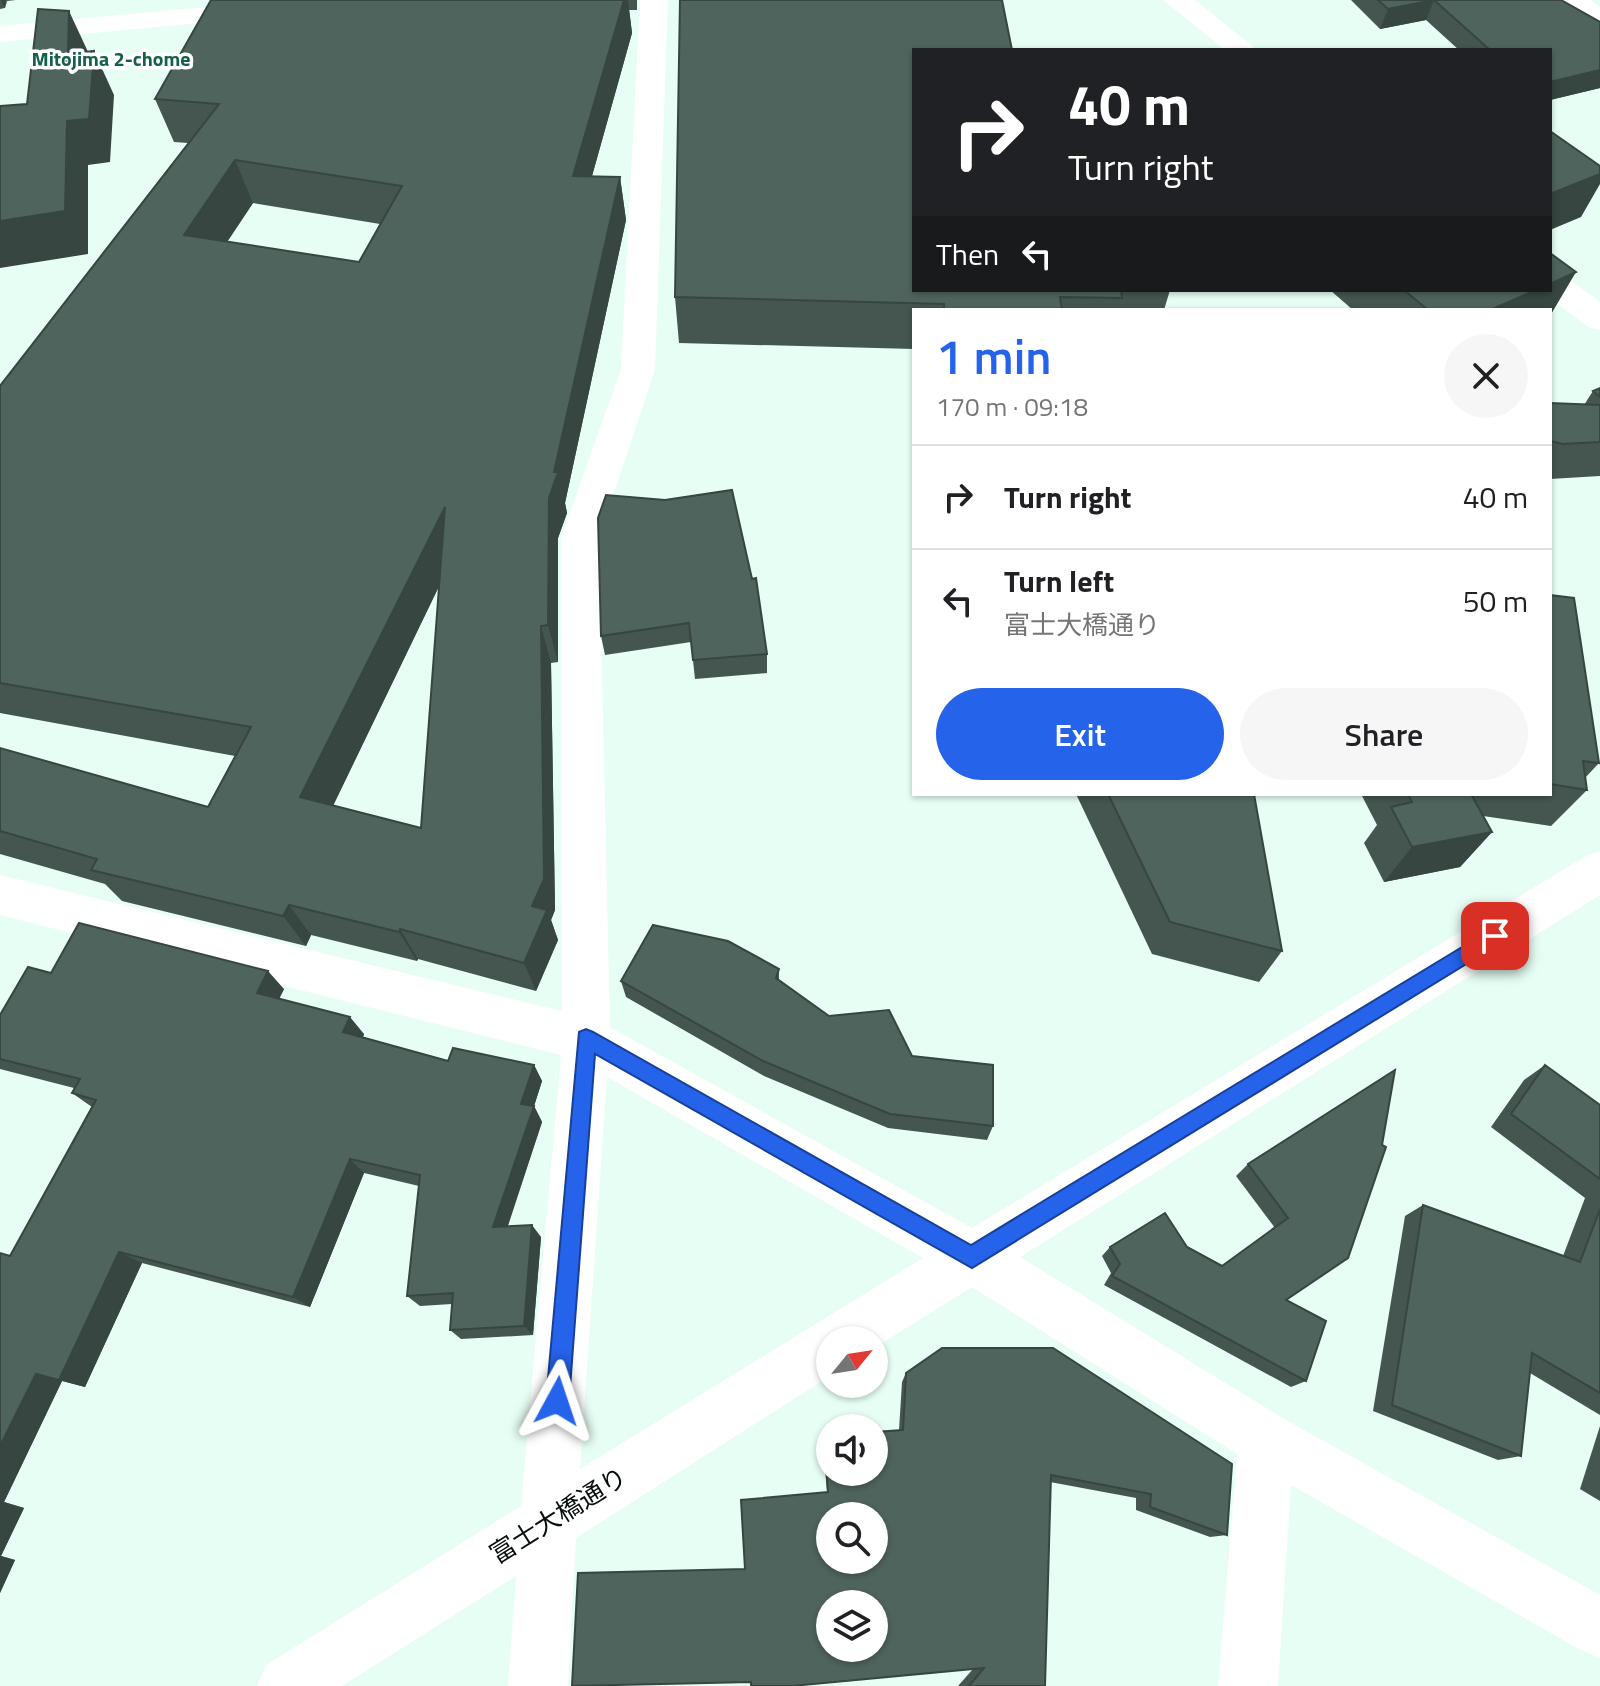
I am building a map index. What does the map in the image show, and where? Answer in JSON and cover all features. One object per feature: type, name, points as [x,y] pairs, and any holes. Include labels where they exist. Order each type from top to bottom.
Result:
[{"type":"street","points":[[1177,0],[1240,48]]},
{"type":"street","points":[[1570,0],[1600,18]]},
{"type":"street","points":[[5,41],[119,11],[285,10]]},
{"type":"street","points":[[538,1686],[586,1039],[580,538],[638,369],[652,11]]},
{"type":"street","points":[[1552,283],[1600,319]]},
{"type":"street","points":[[861,1326],[1600,871]]},
{"type":"street","points":[[0,895],[586,1039],[972,1257],[1266,1440],[1600,1628]]},
{"type":"street","name":"富士大橋通り","points":[[287,1686],[816,1354]]},
{"type":"street","points":[[1248,1686],[1266,1440]]},
{"type":"building","points":[[211,0],[624,0],[573,176],[620,177],[554,472],[558,472],[549,498],[548,625],[541,626],[544,879],[532,906],[547,910],[524,963],[400,929],[399,932],[289,905],[283,916],[91,870],[97,859],[0,831],[0,748],[208,807],[251,727],[0,683],[0,386],[219,104],[155,99]],"holes":[[[235,160],[402,186],[359,262],[184,235]],[[445,507],[421,828],[300,797]]]},
{"type":"building","points":[[680,0],[1002,0],[1012,48],[912,48],[912,292],[1121,292],[1122,298],[1060,297],[1062,308],[944,308],[944,304],[675,297]]},
{"type":"building","points":[[1378,0],[1434,0],[1388,9]]},
{"type":"building","points":[[1434,0],[1561,0],[1600,22],[1600,70],[1552,82],[1552,48],[1488,48]]},
{"type":"building","points":[[38,9],[69,11],[68,54],[94,51],[89,119],[67,121],[65,211],[0,221],[0,106],[27,104]]},
{"type":"building","points":[[1552,132],[1600,166],[1600,174],[1552,193]]},
{"type":"building","points":[[1552,254],[1576,272],[1552,283]]},
{"type":"building","points":[[1406,292],[1531,292],[1495,308],[1426,308]]},
{"type":"building","points":[[1552,403],[1600,405],[1600,442],[1563,444],[1552,441]]},
{"type":"building","points":[[732,490],[752,579],[756,578],[767,654],[693,660],[689,623],[601,636],[598,518],[606,495],[665,500]]},
{"type":"building","points":[[1552,595],[1574,598],[1599,763],[1583,761],[1587,790],[1552,784]]},
{"type":"building","points":[[1109,796],[1254,796],[1282,951],[1170,922]]},
{"type":"building","points":[[1409,796],[1472,796],[1492,832],[1412,847],[1391,807],[1412,802]]},
{"type":"building","points":[[79,923],[268,971],[257,993],[350,1017],[343,1032],[448,1061],[453,1048],[534,1065],[521,1104],[534,1106],[493,1227],[532,1225],[524,1326],[450,1330],[453,1293],[407,1296],[420,1175],[350,1159],[293,1297],[119,1252],[59,1380],[36,1374],[0,1446],[0,1253],[10,1256],[96,1100],[72,1093],[80,1079],[0,1059],[0,1015],[28,967],[51,973]]},
{"type":"building","points":[[653,925],[728,941],[779,969],[776,978],[829,1016],[889,1010],[912,1056],[993,1065],[993,1126],[890,1114],[763,1061],[621,981]]},
{"type":"building","points":[[1545,1065],[1600,1105],[1600,1179],[1511,1114]]},
{"type":"building","points":[[1395,1070],[1382,1145],[1386,1147],[1348,1258],[1286,1300],[1326,1321],[1306,1381],[1112,1276],[1120,1264],[1110,1247],[1165,1213],[1187,1247],[1222,1266],[1288,1218],[1248,1164]]},
{"type":"building","points":[[1423,1205],[1580,1262],[1600,1209],[1600,1393],[1532,1353],[1521,1456],[1392,1405]]},
{"type":"building","points":[[942,1348],[1053,1348],[1232,1464],[1227,1535],[1150,1507],[1151,1494],[1051,1475],[1045,1686],[969,1686],[984,1668],[792,1686],[751,1686],[751,1682],[572,1686],[578,1573],[745,1569],[741,1500],[828,1492],[828,1486],[888,1486],[888,1431],[903,1430],[906,1373]]},
{"type":"district","name":"Mitojima 2-chome","points":[[111,58]]},
{"type":"route","points":[[557,1401],[586,1039],[972,1257],[1495,936]]}]
